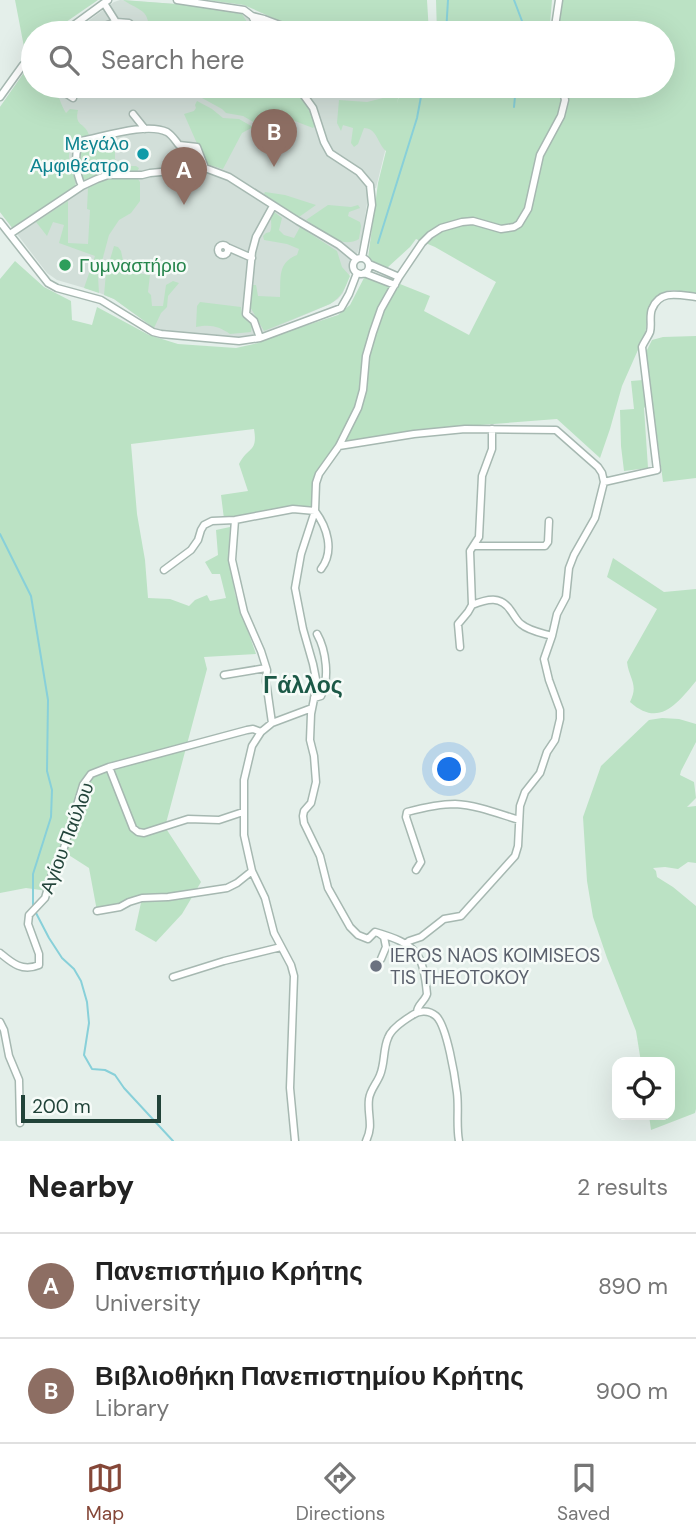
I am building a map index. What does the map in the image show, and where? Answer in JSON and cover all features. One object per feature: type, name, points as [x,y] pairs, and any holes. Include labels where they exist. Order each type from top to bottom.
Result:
[{"type":"street","points":[[177,0],[240,8],[252,16],[269,21]]},
{"type":"street","points":[[556,21],[559,0]]},
{"type":"street","points":[[80,21],[106,2],[116,21]]},
{"type":"street","points":[[252,16],[255,21]]},
{"type":"street","points":[[0,97],[21,68]]},
{"type":"street","points":[[306,98],[313,108],[330,153],[359,172],[370,185],[372,205],[359,258],[353,267],[361,273],[395,285]]},
{"type":"street","points":[[417,1012],[427,994],[421,960],[416,951],[378,933],[372,933],[368,939],[364,939],[351,927],[328,888],[317,847],[304,822],[304,811],[311,803],[316,782],[310,740],[316,686],[295,588],[301,554],[315,511],[317,477],[339,446],[358,408],[363,390],[366,356],[381,309],[422,243],[440,228],[473,221],[500,229],[514,228],[519,224],[528,209],[540,155],[561,116],[565,98]]},
{"type":"street","points":[[133,114],[145,130]]},
{"type":"street","points":[[82,187],[78,179],[78,144],[81,141],[124,132],[160,130],[172,136],[179,145],[197,147],[205,168]]},
{"type":"street","points":[[9,234],[82,187],[108,176],[205,168],[231,177],[273,206],[359,258],[366,259],[369,264],[399,277]]},
{"type":"street","points":[[260,338],[254,321],[246,313],[250,269],[257,237],[273,206]]},
{"type":"street","points":[[0,222],[48,283],[100,300],[153,332],[168,335],[223,341],[260,338],[341,308],[361,273],[369,268],[369,264]]},
{"type":"street","points":[[227,247],[252,258]]},
{"type":"street","points":[[604,482],[657,470],[642,347],[649,332],[653,308],[659,299],[674,293],[696,297]]},
{"type":"street","points":[[339,446],[465,429],[556,430],[598,467],[604,482],[595,519],[569,568],[566,597],[557,614],[544,659],[560,710],[560,719],[555,740],[547,752],[540,773],[525,792],[520,806],[515,856],[465,914],[444,919],[421,937],[406,944]]},
{"type":"street","points":[[460,647],[458,624],[472,604],[470,551],[479,537],[482,475],[492,449],[492,429]]},
{"type":"street","points":[[164,570],[191,550],[201,530],[209,522],[293,509],[318,513],[328,533],[327,560],[321,569]]},
{"type":"street","points":[[235,520],[232,559],[236,581],[244,612],[266,668],[272,723]]},
{"type":"street","points":[[474,546],[545,546],[548,542],[549,521]]},
{"type":"street","points":[[472,604],[497,599],[508,606],[519,623],[552,635]]},
{"type":"street","points":[[314,698],[321,696],[326,685],[324,650],[317,634]]},
{"type":"street","points":[[224,675],[266,668]]},
{"type":"street","points":[[295,1141],[290,1088],[294,976],[252,871],[244,835],[244,780],[249,754],[261,732],[272,723],[312,708]]},
{"type":"street","points":[[109,767],[247,730],[261,732]]},
{"type":"street","name":"Αγίου Παύλου","points":[[0,953],[18,966],[27,968],[39,965],[39,954],[28,924],[29,915],[45,898],[83,785],[92,775],[109,767],[133,828],[138,832],[188,819],[219,820],[243,812]]},
{"type":"street","points":[[416,870],[421,862],[405,817],[407,812],[456,804],[519,820]]},
{"type":"street","points":[[97,911],[120,907],[142,898],[227,888],[252,871]]},
{"type":"street","points":[[378,933],[384,937],[386,947],[381,959]]},
{"type":"street","points":[[173,977],[281,947]]},
{"type":"street","points":[[366,1141],[371,1128],[369,1099],[381,1073],[387,1039],[392,1031],[417,1012],[423,1011],[430,1012],[440,1021],[449,1047],[457,1093],[456,1121],[459,1141]]},
{"type":"street","points":[[0,1022],[19,1080],[20,1123]]},
{"type":"shaded area","points":[[120,0],[189,5],[242,14],[262,21],[88,21]]},
{"type":"shaded area","points":[[21,77],[21,98],[398,98],[376,188],[369,190],[361,243],[343,293],[330,304],[274,328],[252,336],[234,338],[163,332],[114,299],[57,280],[47,273],[0,212],[0,107]]},
{"type":"green space","points":[[15,0],[98,0],[67,21],[21,21],[21,31]]},
{"type":"green space","points":[[123,0],[189,5],[242,14],[246,21],[148,21],[140,9]]},
{"type":"green space","points":[[207,0],[427,0],[428,21],[280,21],[244,5]]},
{"type":"green space","points":[[436,0],[552,0],[550,21],[437,21]]},
{"type":"green space","points":[[561,0],[696,0],[696,294],[666,291],[655,297],[650,305],[645,334],[622,386],[600,458],[557,419],[415,430],[337,445],[314,476],[312,509],[224,519],[221,495],[248,491],[239,464],[255,442],[254,429],[131,444],[148,598],[170,599],[189,606],[207,595],[210,601],[226,598],[220,574],[212,574],[205,562],[218,555],[216,530],[230,527],[229,555],[235,594],[256,654],[204,657],[207,669],[165,827],[201,882],[182,914],[156,942],[135,930],[142,898],[97,911],[89,868],[64,852],[48,891],[26,888],[0,893],[0,279],[15,261],[44,287],[71,301],[72,320],[92,325],[97,307],[149,335],[178,344],[236,348],[338,315],[350,305],[365,276],[396,290],[400,284],[430,296],[424,311],[469,335],[496,282],[416,239],[387,268],[371,263],[368,258],[378,183],[386,151],[372,130],[364,128],[358,144],[354,147],[351,143],[353,128],[343,125],[341,131],[337,123],[339,100],[367,102],[398,98],[397,103],[398,98],[675,98],[675,21],[559,21]]},
{"type":"green space","points":[[21,77],[21,98],[59,98],[66,113],[70,109],[78,110],[77,119],[89,135],[72,141],[70,147],[69,162],[75,188],[13,229],[0,212],[0,107]]},
{"type":"green space","points":[[202,98],[302,98],[315,125],[313,128],[287,118],[276,119],[269,129],[243,116],[226,113]]},
{"type":"green space","points":[[197,101],[223,118],[239,119],[253,127],[242,133],[223,169],[206,164],[184,114],[194,111]]},
{"type":"green space","points":[[112,137],[115,139],[115,159],[125,165],[136,166],[139,168],[137,172],[109,172],[84,180],[81,178],[82,144]]},
{"type":"green space","points":[[116,178],[138,179],[140,201],[131,213],[119,220],[109,235],[98,276],[99,293],[84,288],[95,256],[59,243],[64,225],[53,222],[47,236],[36,222],[68,201],[68,243],[88,244],[88,188]]},
{"type":"green space","points":[[265,192],[316,205],[299,217],[264,194]]},
{"type":"green space","points":[[328,205],[358,205],[360,208],[349,212],[348,216],[360,222],[359,239],[352,242],[338,240],[306,220]]},
{"type":"green space","points":[[273,211],[282,218],[279,230],[284,235],[294,238],[300,227],[337,251],[342,267],[350,276],[340,295],[330,304],[264,331],[249,305],[252,285],[256,285],[258,296],[280,297],[283,267],[297,255],[299,249],[264,240],[263,236],[271,229]]},
{"type":"green space","points":[[114,246],[121,251],[125,270],[150,275],[148,292],[152,306],[163,306],[166,285],[173,281],[179,283],[168,296],[167,307],[154,328],[114,299],[104,295],[106,273]]},
{"type":"green space","points":[[200,302],[241,307],[242,316],[252,325],[251,332],[230,334],[214,326],[196,327],[197,306]]},
{"type":"green space","points":[[696,336],[696,478],[663,482],[646,352],[652,340]]},
{"type":"green space","points":[[643,380],[648,468],[624,471],[620,410],[634,409],[631,381]]},
{"type":"green space","points":[[613,558],[664,592],[696,589],[696,681],[674,705],[659,713],[640,710],[630,702],[634,686],[627,662],[657,609],[607,577]]},
{"type":"green space","points":[[679,719],[696,724],[696,742],[680,775],[694,782],[696,798],[687,807],[696,806],[696,863],[688,862],[678,869],[653,868],[657,877],[696,906],[696,1109],[695,1113],[651,1130],[650,1120],[675,1120],[675,1057],[640,1057],[636,1031],[593,917],[587,881],[583,817],[601,766],[649,720]]},
{"type":"waterway","points":[[447,21],[448,0]]},
{"type":"waterway","points":[[514,0],[522,21]]},
{"type":"waterway","points":[[378,243],[421,98]]},
{"type":"waterway","points":[[514,107],[515,98]]},
{"type":"waterway","points":[[0,534],[31,596],[48,700],[47,771],[52,790],[51,817],[33,874],[33,905]]},
{"type":"waterway","points":[[36,913],[62,958],[74,969],[81,981],[89,1023],[84,1055],[92,1069],[105,1070],[115,1075],[173,1141]]},
{"type":"place","name":"Μεγάλο Αμφιθέατρο","points":[[143,154]]},
{"type":"place","name":"Βιβλιοθήκη Πανεπιστημίου Κρήτης","points":[[274,167]]},
{"type":"place","name":"Πανεπιστήμιο Κρήτης","points":[[184,205]]},
{"type":"place","name":"Γυμναστήριο","points":[[65,265]]},
{"type":"place","name":"IEROS NAOS KOIMISEOS TIS THEOTOKOY","points":[[376,966]]},
{"type":"district","name":"Γάλλος","points":[[303,685]]}]
